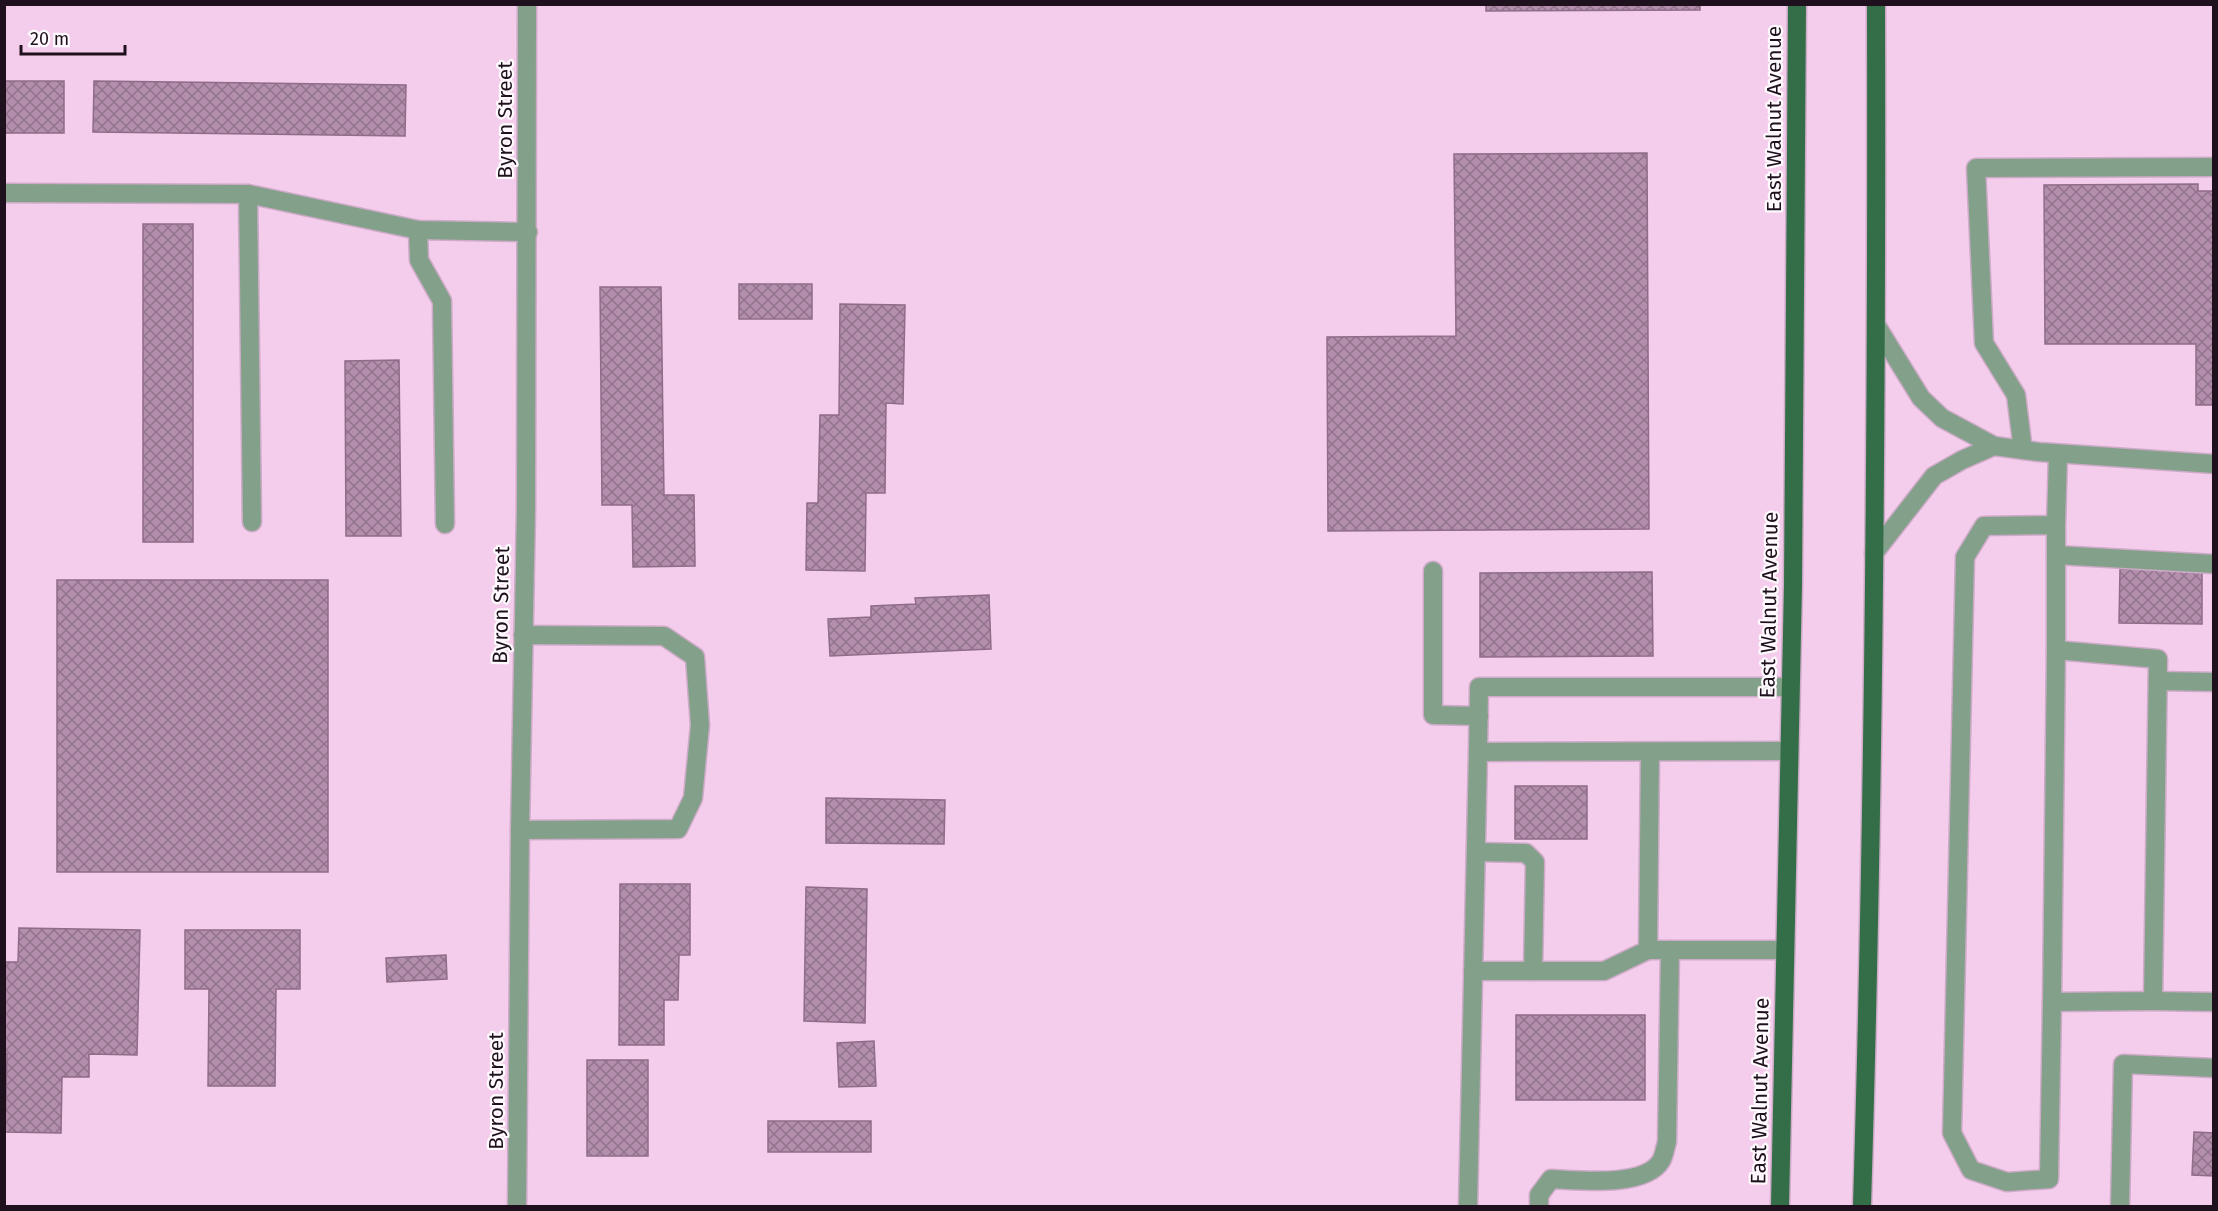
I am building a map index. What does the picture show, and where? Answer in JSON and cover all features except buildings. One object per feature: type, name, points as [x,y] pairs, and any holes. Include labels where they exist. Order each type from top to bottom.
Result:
[{"type":"main road","name":"East Walnut Avenue","points":[[1780,1206],[1790,687],[1797,4]]},
{"type":"main road","points":[[1863,1206],[1870,945],[1876,325],[1876,4]]},
{"type":"street","name":"Byron Street","points":[[518,1206],[520,830],[528,232],[527,4]]},
{"type":"street","points":[[2022,450],[2016,395],[1984,343],[1976,168],[2214,167]]},
{"type":"street","points":[[4,193],[248,194],[418,230],[528,232]]},
{"type":"street","points":[[248,194],[252,522]]},
{"type":"street","points":[[418,230],[419,260],[442,301],[445,524]]},
{"type":"street","points":[[1876,325],[1921,398],[1942,418],[1995,446],[2058,454],[2214,464]]},
{"type":"street","points":[[1874,553],[1934,476],[1962,460],[1995,446]]},
{"type":"street","points":[[2056,525],[1984,526],[1965,557],[1952,1133],[1971,1170],[2007,1182],[2049,1179],[2058,454]]},
{"type":"street","points":[[2056,555],[2214,564]]},
{"type":"street","points":[[1433,571],[1433,715],[1479,716]]},
{"type":"street","points":[[520,830],[678,829],[693,798],[700,725],[695,657],[664,636],[523,635]]},
{"type":"street","points":[[2056,650],[2158,659],[2153,1001]]},
{"type":"street","points":[[2158,681],[2214,682]]},
{"type":"street","points":[[1468,1206],[1479,687],[1790,687]]},
{"type":"street","points":[[1478,752],[1789,751]]},
{"type":"street","points":[[1648,950],[1650,752]]},
{"type":"street","points":[[1476,852],[1527,853],[1535,862],[1533,971]]},
{"type":"street","points":[[1473,971],[1604,971],[1648,950],[1785,950]]},
{"type":"street","points":[[1539,1206],[1539,1195],[1551,1179],[1615,1180],[1650,1172],[1661,1161],[1667,1142],[1670,950]]},
{"type":"street","points":[[2052,1002],[2214,1002]]},
{"type":"street","points":[[2120,1206],[2123,1064],[2214,1068]]}]
